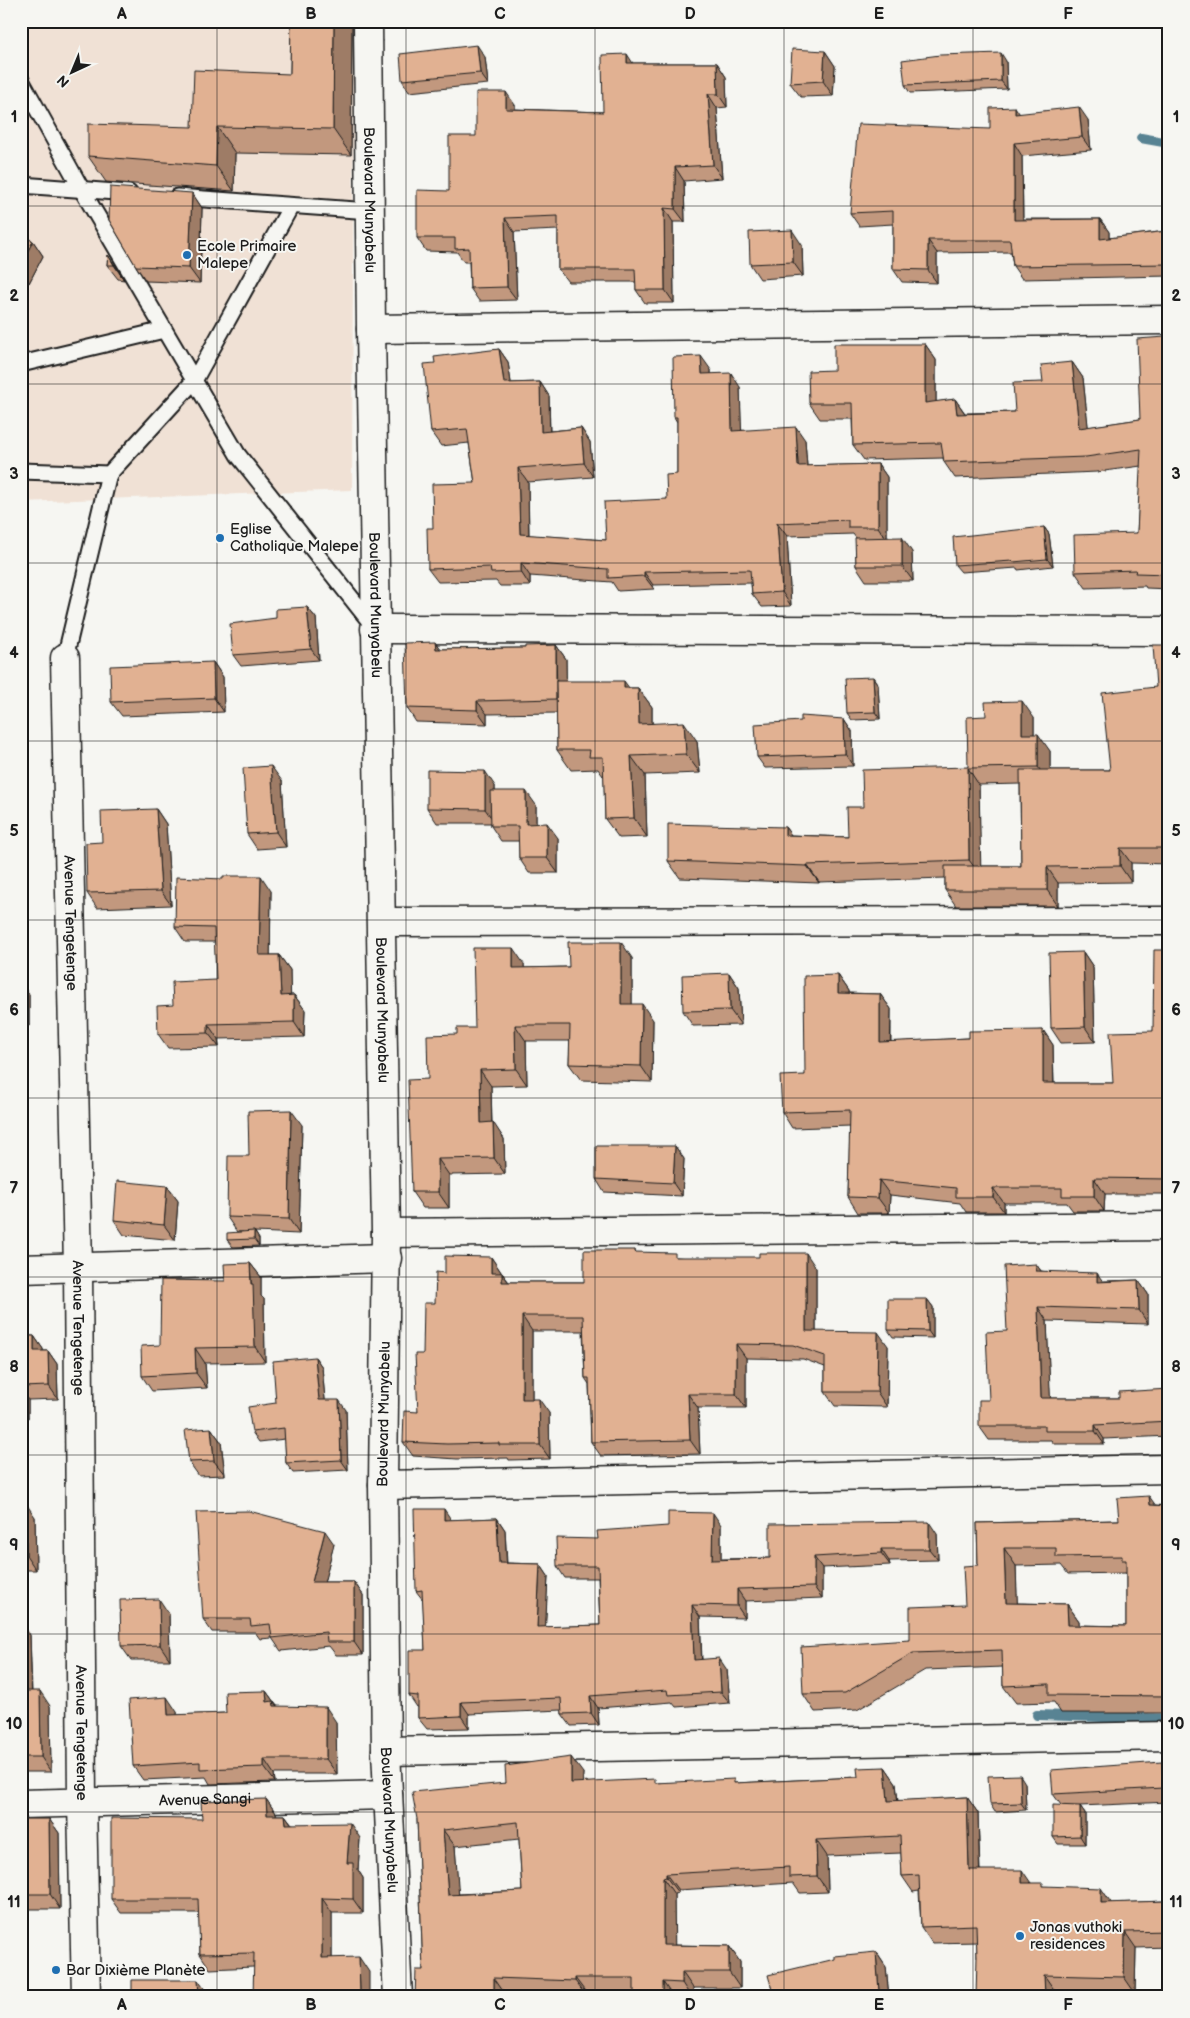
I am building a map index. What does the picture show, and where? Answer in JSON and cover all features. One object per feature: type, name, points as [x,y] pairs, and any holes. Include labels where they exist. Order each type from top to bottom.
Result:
[{"type":"street","name":"Boulevard Munyabelu","points":[[368,21],[371,329],[387,1246],[383,1485],[386,1751],[398,1997]]},
{"type":"street","points":[[371,329],[1169,320]]},
{"type":"street","points":[[376,630],[1169,631]]},
{"type":"street","name":"Avenue Tengetenge","points":[[65,658],[78,1268],[82,1801],[86,1997]]},
{"type":"street","points":[[382,922],[1169,921]]},
{"type":"street","points":[[21,1269],[78,1268],[387,1246],[1169,1226]]},
{"type":"street","points":[[383,1485],[1169,1468]]},
{"type":"street","points":[[386,1751],[1169,1736]]},
{"type":"street","name":"Avenue Sangi","points":[[21,1804],[82,1801],[388,1795]]},
{"type":"lane","points":[[21,80],[82,190],[238,455],[376,630]]},
{"type":"lane","points":[[21,185],[142,194]]},
{"type":"lane","points":[[162,196],[370,211]]},
{"type":"lane","points":[[65,658],[109,474],[194,381],[291,206]]},
{"type":"lane","points":[[21,364],[164,330]]},
{"type":"lane","points":[[21,471],[109,474]]},
{"type":"shaded area","name":"Ecole Primaire Malepe","points":[[21,21],[354,21],[352,490],[21,502]]},
{"type":"building","points":[[291,21],[334,21],[333,129],[217,127],[216,166],[88,156],[88,124],[192,127],[194,70],[290,74]]},
{"type":"building","points":[[477,45],[480,73],[402,80],[400,54]]},
{"type":"building","points":[[792,49],[825,51],[823,81],[790,83]]},
{"type":"building","points":[[1001,53],[1001,81],[905,85],[902,60],[940,55]]},
{"type":"building","points":[[627,54],[627,63],[717,63],[718,94],[708,94],[713,165],[675,167],[675,209],[664,208],[665,290],[636,290],[635,269],[558,269],[558,216],[505,218],[507,287],[470,288],[469,248],[455,249],[455,238],[417,238],[417,190],[449,191],[449,136],[476,136],[476,92],[506,92],[506,109],[603,112],[602,55]]},
{"type":"building","points":[[1015,107],[1015,114],[1079,107],[1082,137],[1014,143],[1014,220],[1100,219],[1100,239],[1167,231],[1169,264],[1013,266],[1010,240],[928,240],[928,270],[893,269],[893,211],[850,213],[858,124],[990,129],[990,108]]},
{"type":"building","points":[[110,187],[192,193],[189,268],[136,266],[109,220]]},
{"type":"building","points":[[792,230],[793,262],[750,264],[749,232]]},
{"type":"building","points":[[21,235],[33,241],[21,264]]},
{"type":"building","points":[[108,255],[114,265],[107,265]]},
{"type":"building","points":[[1165,337],[1165,349],[1169,349],[1169,574],[1135,573],[1136,570],[1075,572],[1074,535],[1137,533],[1141,449],[1086,457],[944,462],[941,443],[853,445],[852,403],[809,403],[808,371],[834,370],[834,344],[925,344],[925,403],[955,399],[957,414],[1015,412],[1013,383],[1043,382],[1041,365],[1072,362],[1079,428],[1140,419],[1137,339]]},
{"type":"building","points":[[499,349],[504,383],[540,382],[541,432],[581,428],[584,463],[518,468],[520,534],[606,540],[604,502],[667,499],[666,475],[677,474],[677,417],[674,417],[673,357],[701,356],[702,374],[731,373],[732,431],[796,427],[798,466],[878,464],[878,527],[848,527],[848,520],[777,523],[782,592],[752,594],[750,570],[644,572],[644,576],[608,578],[608,569],[521,563],[521,572],[491,573],[490,567],[428,569],[427,528],[433,528],[432,484],[475,483],[467,429],[431,432],[424,364],[435,363],[434,357]]},
{"type":"building","points":[[1044,527],[1047,559],[955,565],[953,537]]},
{"type":"building","points":[[902,537],[902,566],[856,566],[855,538]]},
{"type":"building","points":[[307,607],[311,649],[233,655],[230,624],[276,618],[276,609]]},
{"type":"building","points":[[435,642],[436,649],[525,648],[525,646],[556,645],[556,699],[477,701],[477,710],[407,708],[405,643]]},
{"type":"building","points":[[1153,645],[1169,645],[1169,848],[1120,848],[1120,866],[1047,867],[1047,890],[945,890],[945,866],[1021,866],[1020,770],[1110,770],[1102,693],[1156,687]]},
{"type":"building","points":[[213,662],[214,698],[111,702],[110,666]]},
{"type":"building","points":[[873,677],[875,712],[847,713],[845,678]]},
{"type":"building","points":[[556,681],[624,681],[624,688],[638,688],[639,724],[684,722],[686,754],[631,756],[634,818],[605,819],[603,757],[589,757],[590,750],[557,750]]},
{"type":"building","points":[[1022,701],[1022,734],[1038,734],[1038,767],[968,768],[969,860],[807,866],[668,861],[668,824],[785,827],[785,835],[848,837],[847,807],[863,807],[862,770],[968,767],[967,717],[986,716],[985,702]]},
{"type":"building","points":[[801,716],[844,719],[845,754],[757,757],[755,724],[801,721]]},
{"type":"building","points":[[271,766],[276,832],[247,834],[243,768]]},
{"type":"building","points":[[427,770],[485,771],[485,809],[427,808]]},
{"type":"building","points":[[490,791],[526,791],[526,824],[547,823],[547,858],[519,858],[518,826],[491,826]]},
{"type":"building","points":[[156,809],[161,891],[87,893],[86,843],[102,842],[101,811]]},
{"type":"building","points":[[223,876],[261,876],[259,955],[279,955],[281,996],[294,995],[294,1022],[208,1024],[208,1033],[158,1034],[157,1006],[173,1005],[172,982],[216,980],[214,928],[175,927],[176,877],[223,879]]},
{"type":"building","points":[[568,942],[621,942],[621,1004],[642,1004],[641,1066],[569,1064],[570,1025],[515,1025],[516,1069],[480,1070],[481,1123],[493,1122],[494,1158],[438,1159],[438,1192],[412,1192],[408,1080],[428,1079],[427,1035],[457,1034],[457,1028],[475,1028],[473,948],[513,948],[513,968],[569,967]]},
{"type":"building","points":[[1154,950],[1169,950],[1169,1179],[1094,1178],[1094,1196],[1062,1196],[1062,1188],[993,1188],[993,1197],[956,1197],[956,1188],[879,1180],[878,1198],[848,1197],[850,1110],[782,1112],[780,1076],[805,1075],[804,976],[838,975],[838,993],[880,994],[880,1042],[969,1038],[969,1031],[1043,1030],[1043,1083],[1113,1083],[1110,1032],[1153,1031]]},
{"type":"building","points":[[1083,952],[1085,1027],[1051,1028],[1049,953]]},
{"type":"building","points":[[729,973],[730,1010],[683,1011],[682,975]]},
{"type":"building","points":[[291,1110],[289,1219],[227,1217],[228,1156],[249,1156],[248,1111]]},
{"type":"building","points":[[596,1146],[675,1146],[673,1183],[596,1179]]},
{"type":"building","points":[[117,1181],[167,1186],[164,1225],[114,1220]]},
{"type":"building","points":[[254,1231],[254,1239],[227,1240],[227,1233]]},
{"type":"building","points":[[584,1250],[635,1250],[635,1252],[675,1253],[675,1257],[759,1257],[759,1253],[806,1253],[806,1331],[878,1332],[877,1392],[825,1392],[825,1356],[793,1345],[736,1344],[736,1394],[688,1394],[690,1440],[591,1442],[589,1378],[585,1378],[583,1316],[522,1316],[522,1399],[539,1399],[540,1445],[403,1442],[404,1411],[418,1412],[415,1354],[423,1354],[424,1303],[435,1303],[436,1272],[445,1273],[445,1256],[491,1257],[491,1273],[502,1273],[502,1282],[584,1282]]},
{"type":"building","points":[[250,1263],[251,1284],[253,1284],[255,1347],[195,1348],[196,1373],[142,1376],[141,1346],[160,1345],[161,1280],[225,1281],[224,1264]]},
{"type":"building","points":[[1036,1264],[1036,1271],[1097,1273],[1097,1282],[1138,1280],[1139,1310],[1038,1307],[1041,1398],[1119,1398],[1119,1392],[1169,1389],[1169,1421],[1095,1425],[1095,1431],[1045,1431],[1045,1426],[979,1426],[979,1400],[989,1400],[986,1332],[1007,1331],[1004,1266]]},
{"type":"building","points":[[888,1299],[927,1299],[928,1331],[888,1330]]},
{"type":"building","points":[[1164,1310],[1169,1310],[1169,1384]]},
{"type":"building","points":[[21,1336],[34,1336],[34,1351],[48,1351],[49,1386],[21,1387]]},
{"type":"building","points":[[315,1357],[319,1400],[339,1400],[341,1460],[286,1463],[284,1428],[252,1432],[248,1407],[276,1403],[273,1361]]},
{"type":"building","points":[[211,1428],[214,1461],[189,1462],[185,1430]]},
{"type":"building","points":[[1149,1496],[1150,1505],[1169,1506],[1169,1696],[1049,1695],[1049,1684],[1003,1686],[1002,1650],[913,1653],[845,1693],[803,1694],[801,1647],[910,1640],[910,1607],[965,1605],[963,1566],[978,1565],[977,1523],[1119,1520],[1117,1498]],"holes":[[[1004,1548],[1056,1548],[1056,1557],[1122,1556],[1122,1560],[1126,1560],[1126,1626],[1068,1625],[1067,1604],[1006,1603]]]},
{"type":"building","points":[[21,1502],[25,1502],[26,1555],[21,1555]]},
{"type":"building","points":[[414,1509],[444,1509],[444,1520],[497,1518],[499,1563],[540,1564],[537,1627],[600,1625],[598,1566],[557,1566],[556,1538],[598,1539],[597,1531],[668,1526],[668,1512],[713,1513],[712,1560],[770,1558],[770,1524],[929,1522],[929,1549],[881,1549],[881,1553],[814,1557],[814,1587],[737,1589],[737,1606],[692,1605],[694,1660],[719,1658],[721,1692],[668,1695],[667,1690],[590,1696],[591,1713],[562,1714],[561,1698],[461,1702],[461,1716],[418,1718],[418,1696],[409,1695],[409,1650],[425,1650],[422,1590],[416,1591]]},
{"type":"building","points":[[249,1511],[325,1531],[312,1582],[354,1582],[354,1642],[327,1642],[326,1632],[272,1638],[270,1624],[251,1626],[250,1619],[203,1619],[196,1512]]},
{"type":"building","points":[[159,1599],[160,1645],[121,1646],[120,1600]]},
{"type":"building","points":[[21,1670],[22,1691],[40,1691],[41,1757],[21,1757]]},
{"type":"building","points":[[266,1691],[267,1702],[273,1701],[274,1706],[326,1707],[326,1759],[264,1759],[264,1767],[200,1769],[200,1762],[133,1766],[129,1700],[167,1697],[168,1715],[226,1713],[225,1692]]},
{"type":"building","points":[[571,1757],[571,1783],[655,1779],[655,1783],[734,1779],[734,1783],[858,1777],[857,1768],[885,1767],[888,1801],[967,1797],[969,1870],[1022,1870],[1022,1883],[1043,1883],[1043,1886],[1101,1888],[1101,1903],[1166,1901],[1168,1931],[1125,1932],[1124,1977],[1044,1975],[1045,1997],[976,1997],[976,1925],[921,1927],[919,1875],[902,1876],[900,1836],[816,1840],[817,1876],[789,1877],[789,1867],[666,1874],[666,1877],[663,1878],[663,1945],[729,1946],[729,1972],[682,1972],[682,1983],[663,1982],[663,1997],[634,1997],[634,1978],[575,1978],[575,1981],[494,1978],[494,1992],[415,1997],[416,1970],[423,1970],[417,1819],[412,1792],[506,1783],[505,1766]],"holes":[[[518,1822],[522,1891],[448,1895],[443,1830]]]},
{"type":"building","points":[[1162,1762],[1163,1788],[1053,1794],[1051,1770]]},
{"type":"building","points":[[1020,1775],[1021,1803],[990,1804],[988,1776]]},
{"type":"building","points":[[266,1799],[267,1815],[285,1815],[286,1824],[350,1823],[347,1863],[353,1863],[353,1899],[322,1898],[322,1958],[359,1957],[360,1995],[363,1995],[363,1997],[253,1997],[254,1953],[200,1954],[198,1899],[111,1899],[111,1818],[202,1819],[201,1801]]},
{"type":"building","points":[[1053,1805],[1080,1806],[1080,1836],[1053,1837]]},
{"type":"building","points":[[21,1819],[49,1819],[50,1894],[21,1894]]},
{"type":"building","points":[[876,1952],[879,1992],[815,1997],[774,1997],[768,1975],[835,1959],[835,1956]]},
{"type":"building","points":[[132,1980],[198,1980],[199,1997],[132,1997]]},
{"type":"waterway","points":[[1141,138],[1169,143]]},
{"type":"waterway","points":[[1037,1715],[1169,1719]]},
{"type":"place","name":"Ecole Primaire Malepe","points":[[187,255]]},
{"type":"place","name":"Eglise Catholique Malepe","points":[[220,538]]},
{"type":"place","name":"Jonas vuthoki residences","points":[[1020,1936]]},
{"type":"place","name":"Bar Dixième Planète","points":[[56,1970]]}]
